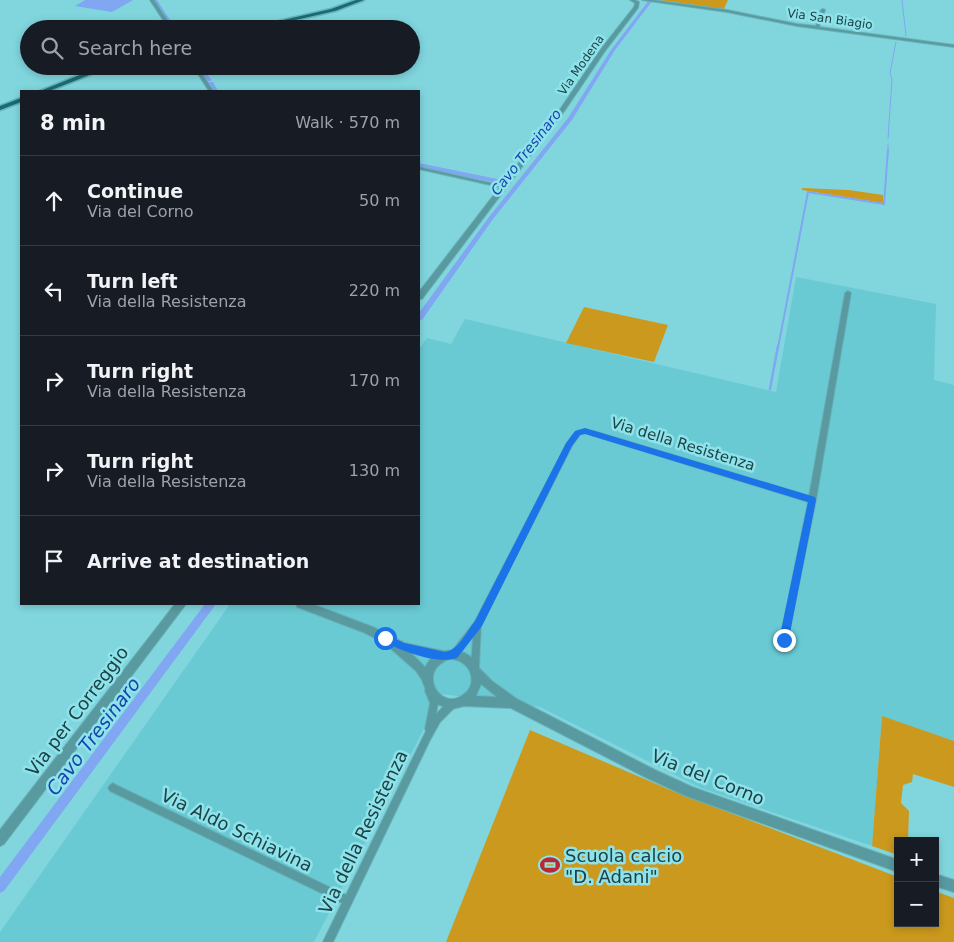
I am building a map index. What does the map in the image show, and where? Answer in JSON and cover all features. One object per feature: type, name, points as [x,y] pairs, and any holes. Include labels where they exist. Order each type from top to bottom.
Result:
[{"type":"main road","points":[[288,20],[333,10],[361,0]]},
{"type":"main road","points":[[46,90],[85,75]]},
{"type":"main road","points":[[0,108],[20,100]]},
{"type":"street","points":[[152,0],[165,20]]},
{"type":"street","name":"Via San Biagio","points":[[640,0],[727,11],[817,28],[954,46]]},
{"type":"street","name":"Via Modena","points":[[420,296],[564,109],[603,50],[640,0]]},
{"type":"street","points":[[817,28],[823,10]]},
{"type":"street","points":[[201,75],[210,90]]},
{"type":"street","points":[[420,168],[504,187]]},
{"type":"street","points":[[784,640],[812,500],[848,293]]},
{"type":"street","name":"Via della Resistenza","points":[[449,656],[478,624],[569,445],[575,436],[582,431],[812,500]]},
{"type":"street","name":"Via per Correggio","points":[[0,840],[180,605]]},
{"type":"street","name":"Via del Corno","points":[[303,605],[403,647],[469,661],[488,684],[513,703],[643,771],[690,792],[894,865]]},
{"type":"street","name":"Via della Resistenza","points":[[476,669],[478,624]]},
{"type":"street","name":"Via del Corno","points":[[385,638],[420,668],[426,677]]},
{"type":"street","points":[[428,689],[426,677],[432,664],[449,656]]},
{"type":"street","points":[[458,702],[472,694],[478,683],[476,669]]},
{"type":"street","name":"Via della Resistenza","points":[[427,737],[434,703],[428,689]]},
{"type":"street","name":"Via del Corno","points":[[428,689],[439,700],[513,703]]},
{"type":"street","name":"Via della Resistenza","points":[[328,942],[427,737],[437,719],[458,702]]},
{"type":"street","name":"Via Aldo Schiavina","points":[[113,788],[348,901]]},
{"type":"street","points":[[939,881],[954,886]]},
{"type":"shaded area","points":[[85,0],[133,0],[112,12],[75,6]]},
{"type":"shaded area","points":[[657,0],[728,0],[724,9]]},
{"type":"shaded area","points":[[802,188],[849,190],[883,195],[883,203],[802,190]]},
{"type":"shaded area","points":[[796,277],[936,304],[934,380],[954,385],[954,741],[882,717],[872,846],[701,788],[540,707],[442,694],[314,942],[0,942],[0,932],[229,605],[420,605],[420,348],[427,338],[451,344],[465,319],[776,392]]},
{"type":"shaded area","points":[[584,307],[668,325],[654,362],[566,343]]},
{"type":"shaded area","points":[[882,716],[954,741],[954,787],[913,774],[912,782],[903,785],[901,803],[909,811],[908,837],[894,837],[894,854],[872,846]]},
{"type":"shaded area","points":[[530,730],[668,789],[894,875],[894,927],[939,927],[939,892],[954,898],[954,942],[446,942]]},
{"type":"waterway","points":[[155,0],[168,20]]},
{"type":"waterway","name":"Cavo Tresinaro","points":[[420,317],[491,218],[570,119],[613,50],[651,0]]},
{"type":"waterway","points":[[902,0],[906,36]]},
{"type":"waterway","points":[[888,139],[892,80],[890,73],[896,42]]},
{"type":"waterway","points":[[205,75],[209,80]]},
{"type":"waterway","points":[[211,83],[215,90]]},
{"type":"waterway","points":[[888,144],[888,150]]},
{"type":"waterway","points":[[778,348],[808,192],[884,204],[888,150]]},
{"type":"waterway","points":[[420,165],[502,182]]},
{"type":"waterway","points":[[770,389],[778,346]]},
{"type":"waterway","name":"Cavo Tresinaro","points":[[0,887],[210,605]]},
{"type":"place","name":"Scuola calcio \"D. Adani\"","points":[[550,865]]},
{"type":"route","points":[[385,638],[403,647],[445,656],[454,655],[461,648],[478,624],[569,445],[578,433],[585,431],[812,500],[784,640]]}]
